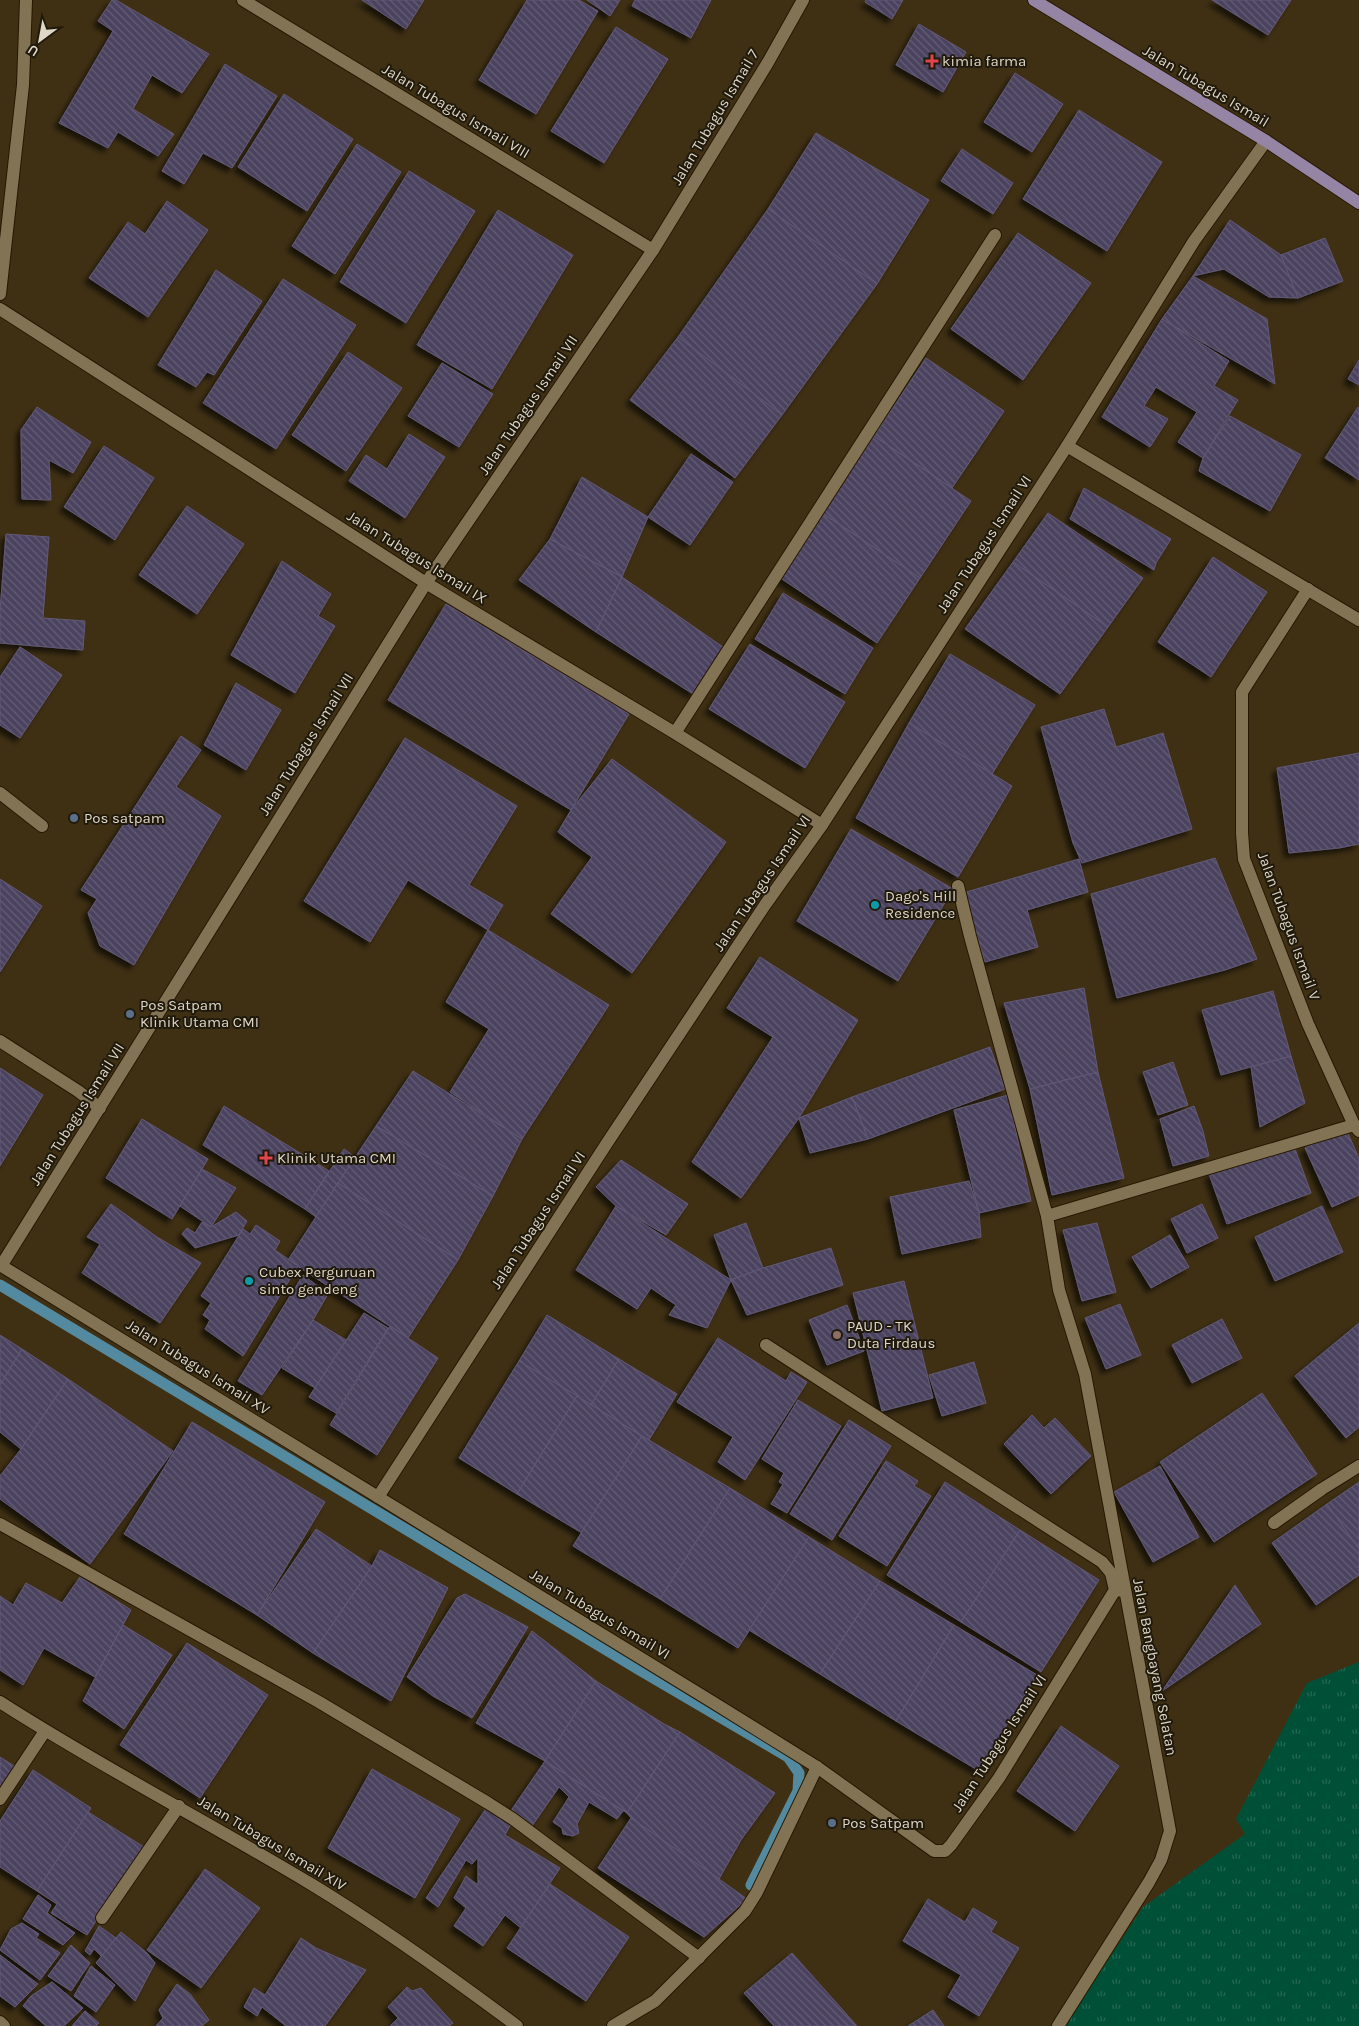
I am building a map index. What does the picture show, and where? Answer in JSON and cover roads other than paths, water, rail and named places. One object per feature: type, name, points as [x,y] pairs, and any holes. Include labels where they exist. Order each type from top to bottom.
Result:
[{"type":"main road","name":"Jalan Tubagus Ismail","points":[[1034,0],[1266,142],[1359,203]]},
{"type":"street","points":[[0,294],[23,85],[26,0]]},
{"type":"street","name":"Jalan Tubagus Ismail VIII","points":[[243,0],[653,250]]},
{"type":"street","name":"Jalan Tubagus Ismail 7","points":[[653,250],[767,64],[803,0]]},
{"type":"street","name":"Jalan Tubagus Ismail VI","points":[[1120,1590],[999,1778],[945,1851],[934,1851],[817,1767],[378,1498],[613,1135],[765,905],[822,825],[1067,446],[1194,241],[1266,142]]},
{"type":"street","points":[[675,733],[995,235]]},
{"type":"street","name":"Jalan Tubagus Ismail VII","points":[[1,1265],[426,583],[653,250]]},
{"type":"street","name":"Jalan Tubagus Ismail IX","points":[[0,309],[426,583],[675,733],[822,825]]},
{"type":"street","points":[[1067,446],[1359,620]]},
{"type":"street","name":"Jalan Tubagus Ismail V","points":[[1308,589],[1242,692],[1244,858],[1308,1024],[1356,1128]]},
{"type":"street","points":[[0,794],[42,826]]},
{"type":"street","name":"Jalan Bangbayang Selatan","points":[[958,886],[1047,1216],[1059,1290],[1085,1374],[1120,1569],[1120,1590],[1170,1832],[1161,1860],[1149,1882],[1058,2026]]},
{"type":"street","points":[[0,1041],[78,1091],[100,1108]]},
{"type":"street","points":[[1047,1216],[1356,1128]]},
{"type":"street","name":"Jalan Tubagus Ismail XV","points":[[1,1265],[378,1498]]},
{"type":"street","points":[[766,1345],[1102,1562],[1111,1573],[1120,1590]]},
{"type":"street","points":[[1274,1523],[1322,1489],[1359,1466]]},
{"type":"street","points":[[0,1524],[319,1702],[513,1819],[700,1958]]},
{"type":"street","name":"Jalan Tubagus Ismail XIV","points":[[0,1702],[313,1885],[432,1963],[517,2026]]},
{"type":"street","points":[[0,1799],[45,1730]]},
{"type":"street","points":[[613,2026],[655,2001],[745,1911],[757,1892],[817,1767]]},
{"type":"street","points":[[102,1918],[179,1806]]},
{"type":"street","points":[[0,2022],[4,2026]]},
{"type":"waterway","points":[[0,1285],[638,1669],[788,1757],[799,1773],[798,1791],[751,1885]]},
{"type":"place","name":"kimia farma","points":[[932,61]]},
{"type":"place","name":"Pos satpam","points":[[74,818]]},
{"type":"place","name":"Dago's Hill Residence","points":[[875,905]]},
{"type":"place","name":"Pos Satpam Klinik Utama CMI","points":[[130,1014]]},
{"type":"place","name":"Klinik Utama CMI","points":[[266,1158]]},
{"type":"place","name":"Cubex Perguruan sinto gendeng","points":[[249,1281]]},
{"type":"place","name":"PAUD - TK Duta Firdaus","points":[[837,1335]]},
{"type":"place","name":"Pos Satpam","points":[[832,1823]]}]
